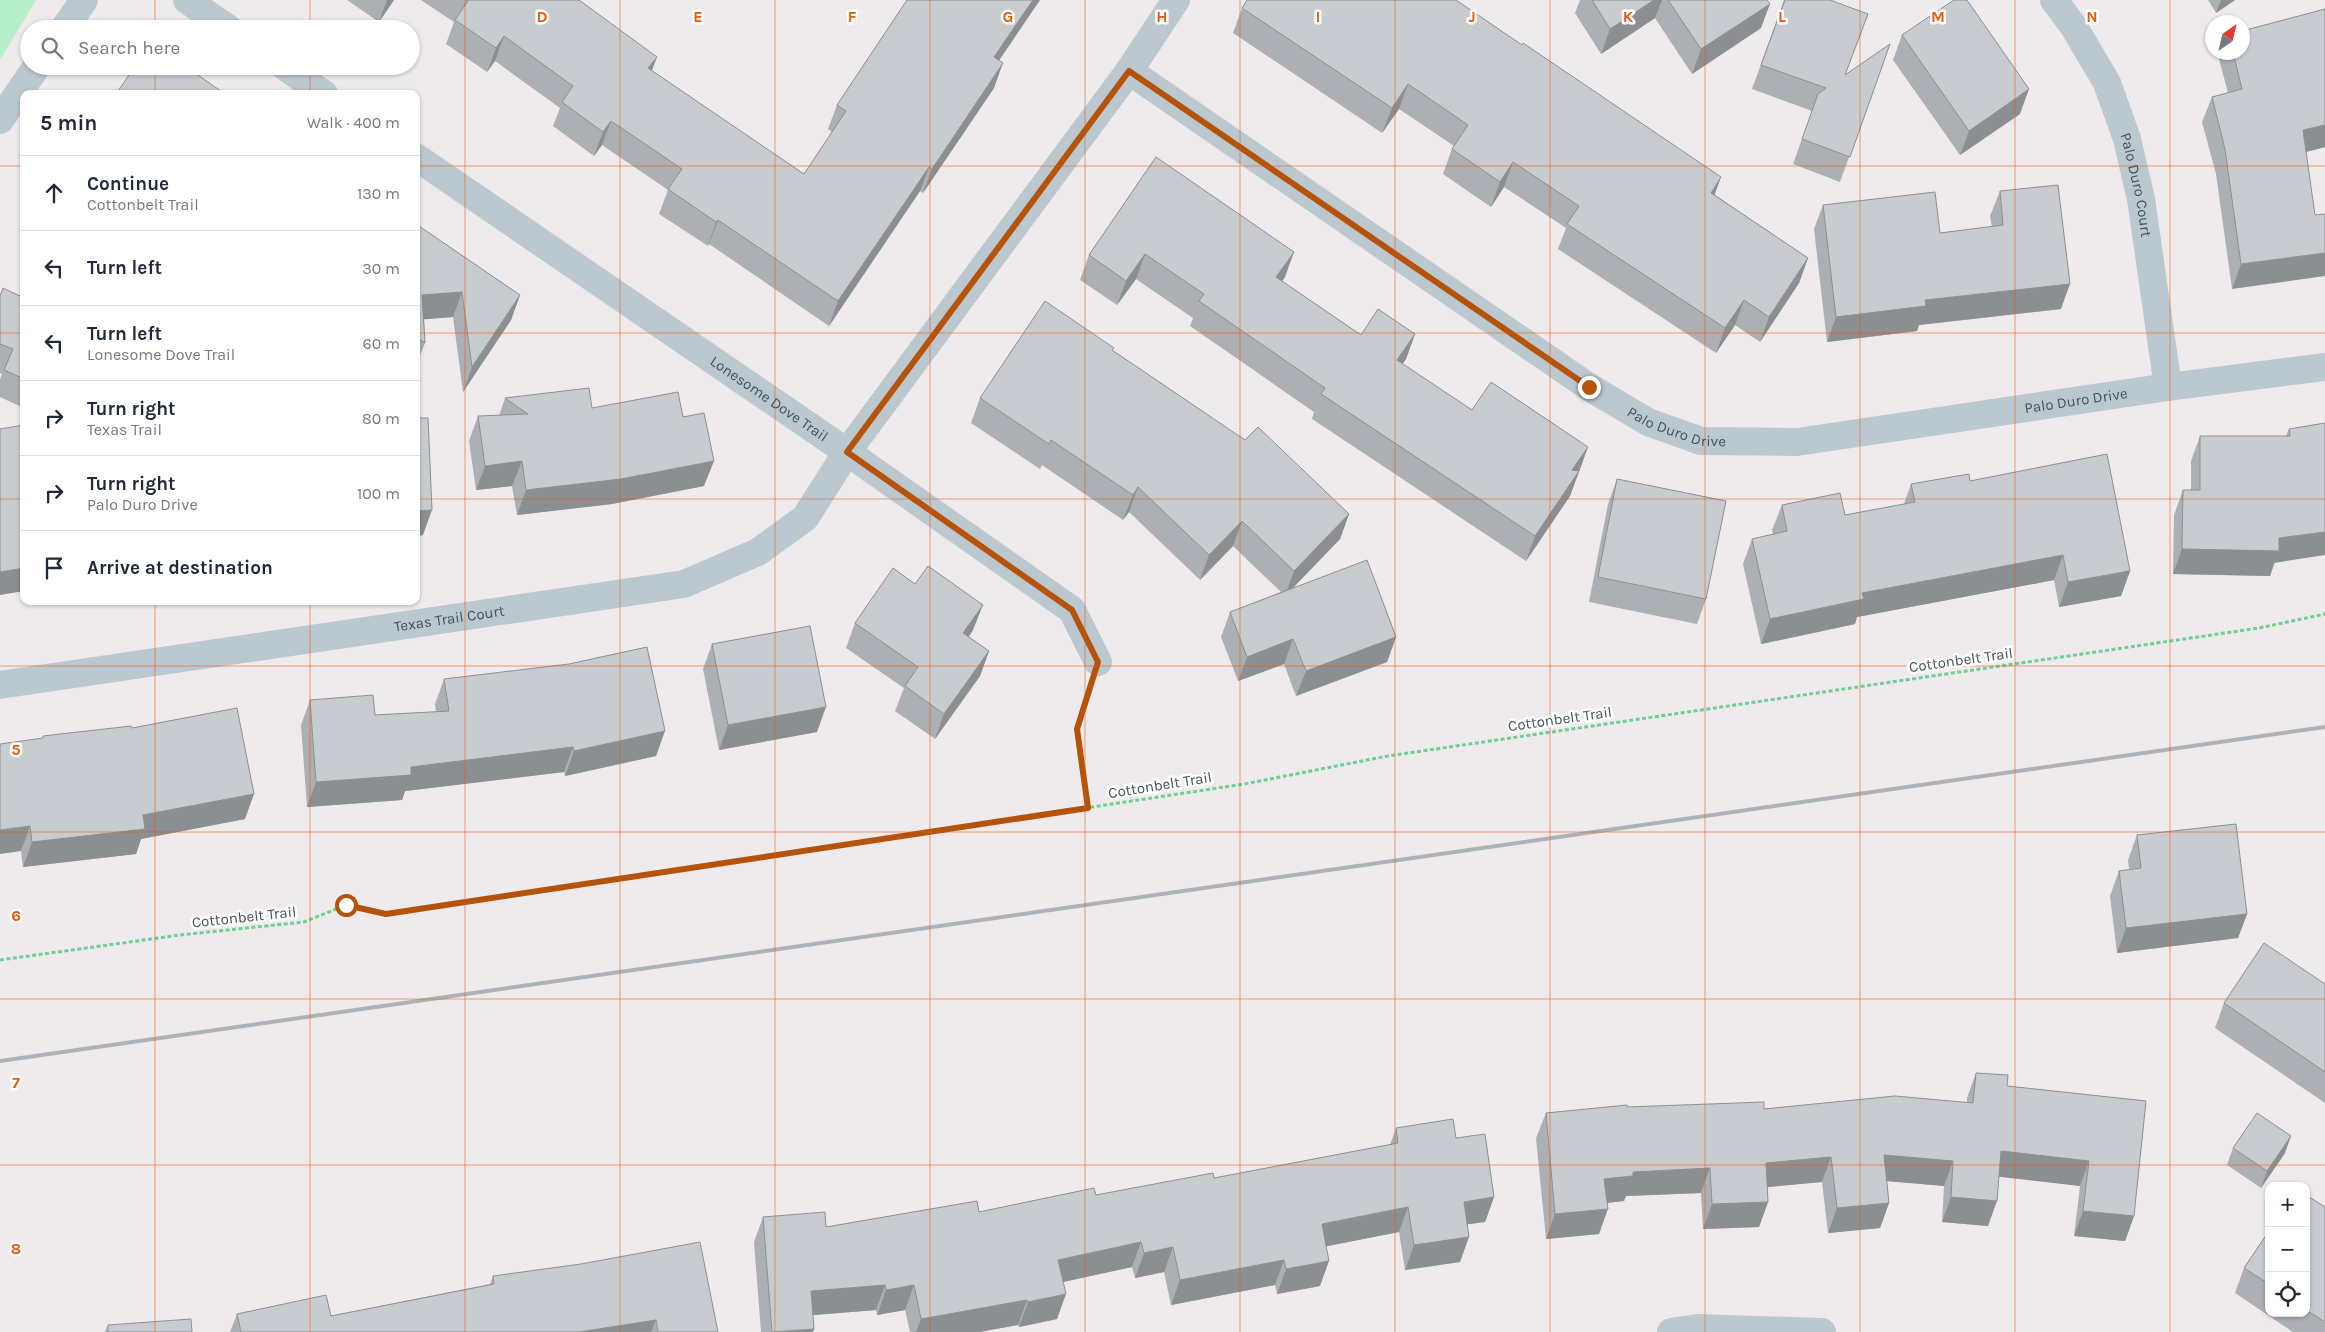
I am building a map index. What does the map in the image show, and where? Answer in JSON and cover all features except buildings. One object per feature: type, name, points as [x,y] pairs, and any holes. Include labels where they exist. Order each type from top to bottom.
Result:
[{"type":"street","points":[[70,20],[84,0]]},
{"type":"street","points":[[187,0],[216,20]]},
{"type":"street","name":"Texas Trail Court","points":[[0,685],[684,584],[758,552],[804,518],[847,452],[1129,71],[1176,0]]},
{"type":"street","name":"Palo Duro Court","points":[[2054,0],[2074,27],[2106,83],[2127,139],[2141,198],[2168,387]]},
{"type":"street","name":"Palo Duro Drive","points":[[1129,71],[1589,387],[1648,422],[1701,441],[1797,442],[2168,387],[2325,367]]},
{"type":"street","points":[[21,90],[31,75]]},
{"type":"street","points":[[297,75],[318,90]]},
{"type":"street","points":[[0,120],[20,91]]},
{"type":"street","name":"Lonesome Dove Trail","points":[[420,160],[847,452],[1072,610],[1098,662]]},
{"type":"street","points":[[1688,1330],[1822,1332]]},
{"type":"path","name":"Cottonbelt Trail","points":[[0,960],[304,922],[346,905],[386,914],[1244,784],[1388,756],[2249,629],[2325,614]]},
{"type":"path","points":[[1088,808],[1077,729],[1098,662]]},
{"type":"green space","points":[[0,0],[36,0],[24,20],[20,20],[20,27],[0,60]]},
{"type":"railway","points":[[0,1061],[2325,727]]},
{"type":"route","points":[[346,905],[386,914],[1088,808],[1077,729],[1098,662],[1072,610],[847,452],[1129,71],[1589,387]]}]
